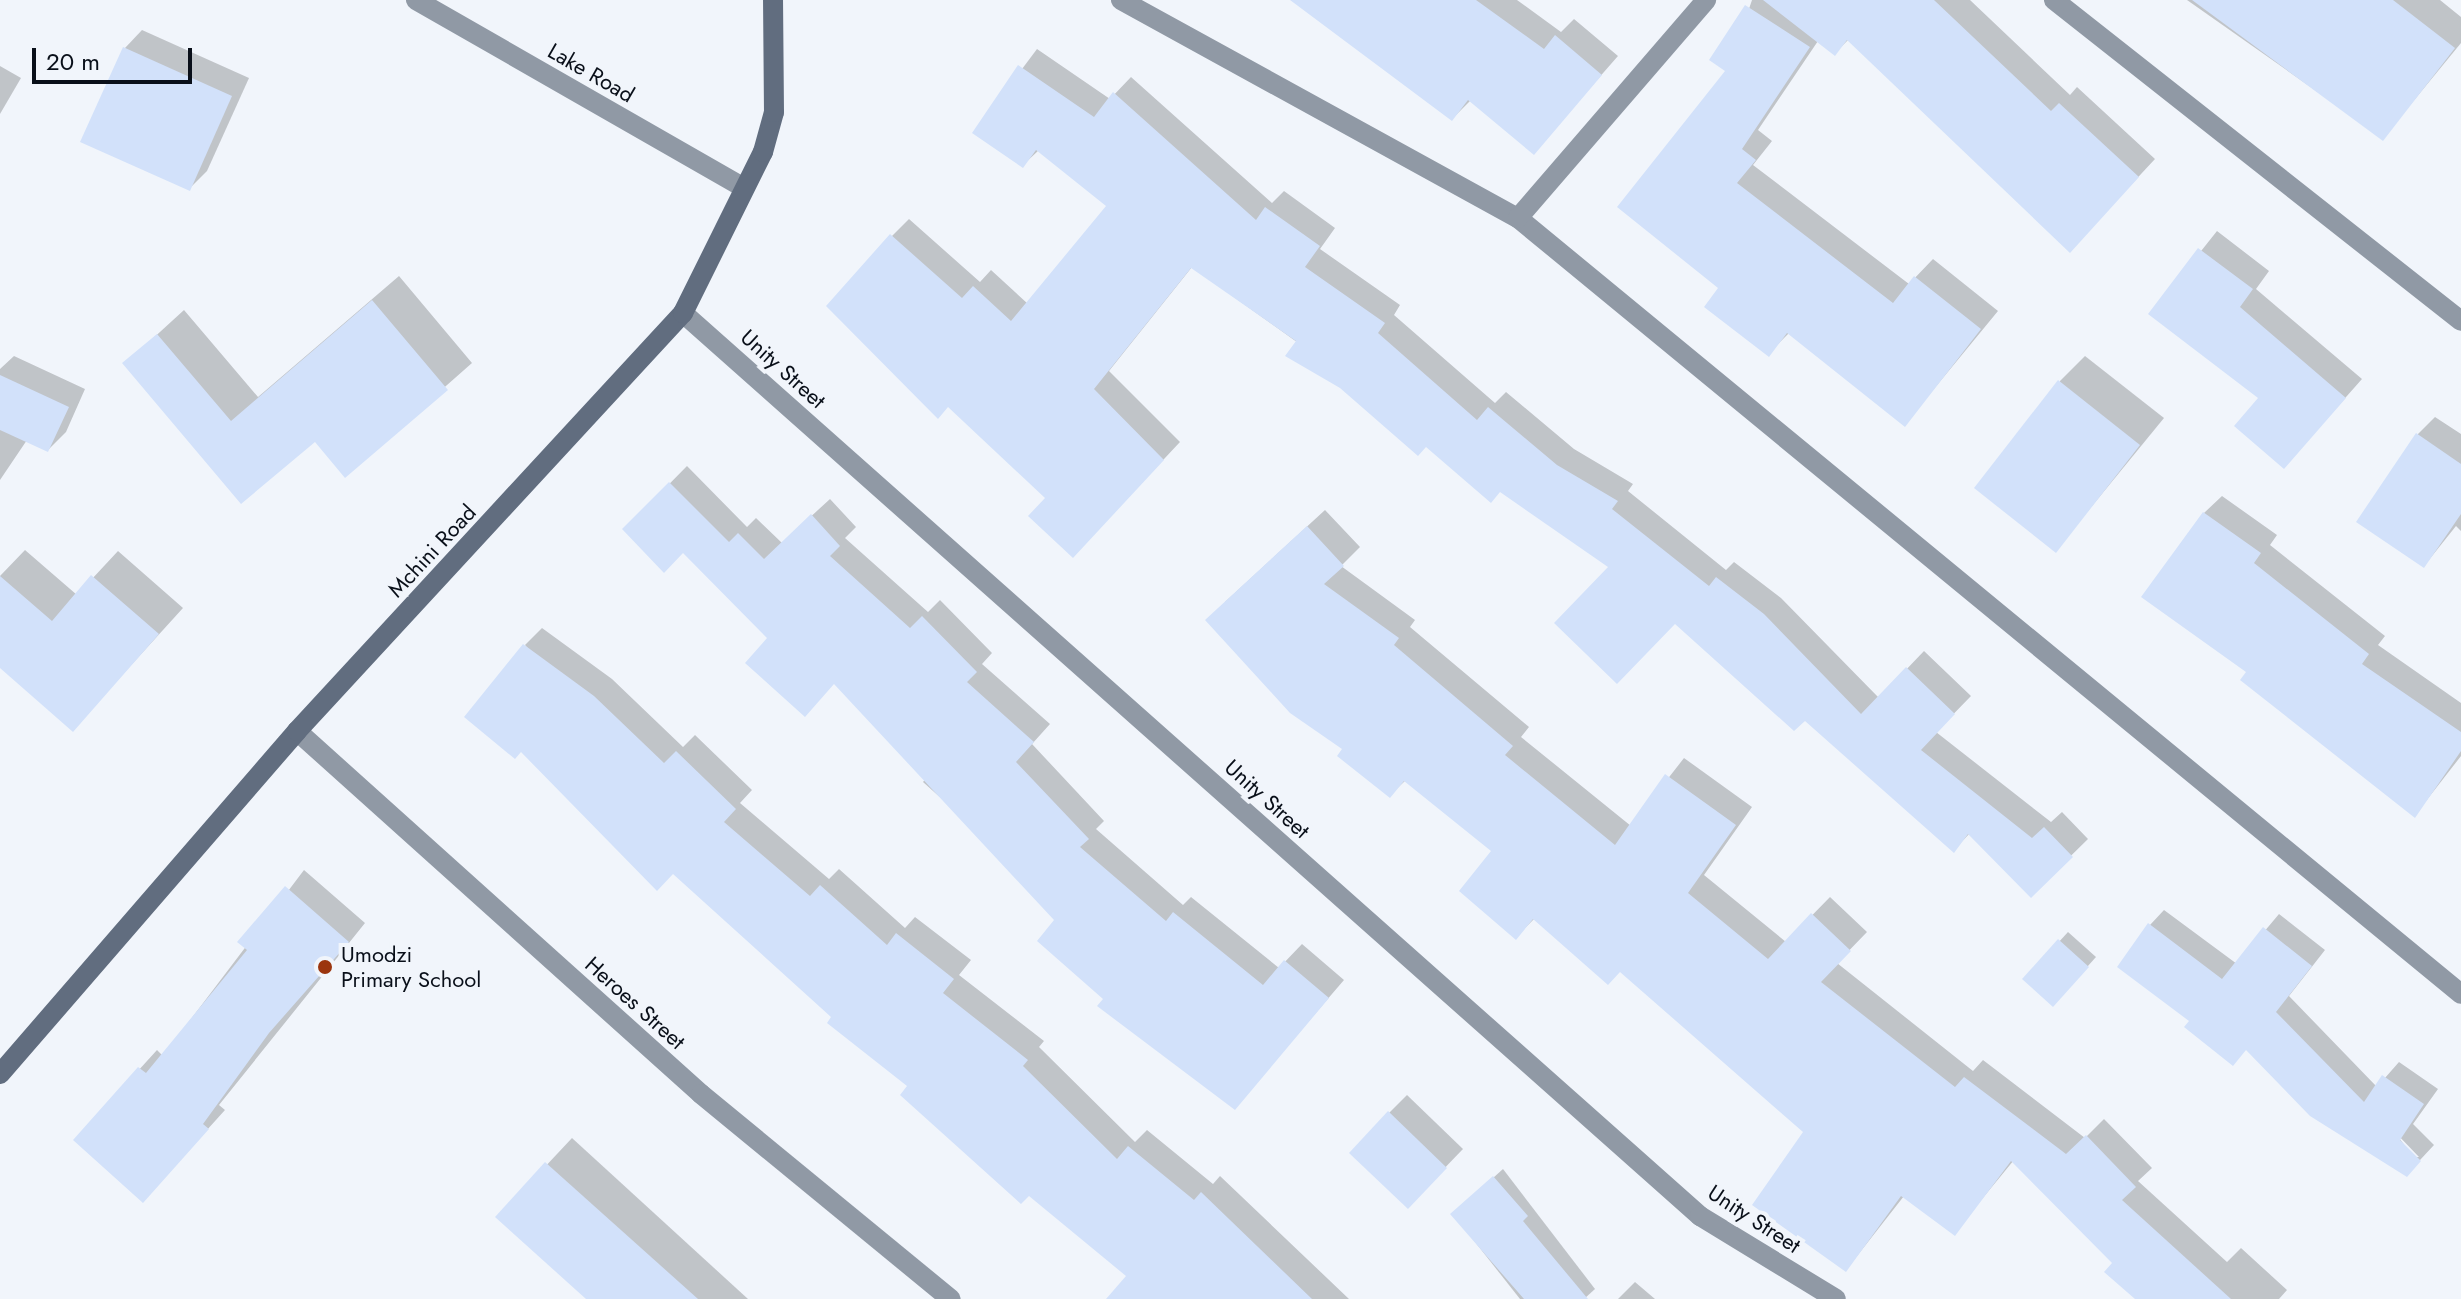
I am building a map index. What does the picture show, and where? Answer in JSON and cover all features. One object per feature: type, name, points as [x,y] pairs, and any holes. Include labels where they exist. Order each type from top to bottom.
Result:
[{"type":"street","name":"Lake Road","points":[[416,0],[742,187]]},
{"type":"street","name":"Mchini Road","points":[[0,1074],[297,731],[683,313],[774,112],[773,0]]},
{"type":"street","points":[[1121,0],[1518,218],[2461,994]]},
{"type":"street","points":[[1518,218],[1706,0]]},
{"type":"street","points":[[2054,0],[2461,321]]},
{"type":"street","name":"Unity Street","points":[[683,313],[1700,1216],[1836,1299]]},
{"type":"street","name":"Heroes Street","points":[[297,731],[701,1094],[951,1299]]},
{"type":"building","points":[[1290,0],[1476,0],[1544,49],[1555,35],[1602,75],[1534,155],[1468,100],[1452,121]]},
{"type":"building","points":[[1763,0],[1934,0],[2051,111],[2059,103],[2139,177],[2070,253],[1847,40],[1835,56]]},
{"type":"building","points":[[2192,0],[2393,0],[2455,48],[2383,141]]},
{"type":"building","points":[[1745,5],[1810,47],[1742,149],[1756,160],[1737,183],[1893,303],[1914,276],[1981,329],[1905,427],[1787,333],[1769,357],[1704,307],[1718,288],[1617,207],[1725,71],[1709,60]]},
{"type":"building","points":[[123,47],[232,96],[190,191],[80,142]]},
{"type":"building","points":[[1018,65],[1094,117],[1113,92],[1256,220],[1265,207],[1320,246],[1305,267],[1385,323],[1378,333],[1477,420],[1488,407],[1557,465],[1618,501],[1612,509],[1709,586],[1716,577],[1764,614],[1861,714],[1906,667],[1955,714],[1921,750],[2032,838],[2044,827],[2073,857],[2031,898],[1968,834],[1954,853],[1805,721],[1794,731],[1675,624],[1617,684],[1554,623],[1608,567],[1500,492],[1491,503],[1426,447],[1418,456],[1340,388],[1285,356],[1296,341],[1191,268],[1094,389],[1164,460],[1073,558],[1028,516],[1045,498],[948,407],[938,419],[826,306],[890,234],[962,298],[973,286],[1011,321],[1106,206],[1036,150],[1023,168],[972,133]]},
{"type":"building","points":[[2198,248],[2253,289],[2240,307],[2346,398],[2284,469],[2234,426],[2258,398],[2148,314]]},
{"type":"building","points":[[372,300],[448,390],[345,478],[315,442],[241,504],[122,363],[157,334],[231,421]]},
{"type":"building","points":[[0,375],[69,407],[48,452],[0,430]]},
{"type":"building","points":[[2058,380],[2140,445],[2056,553],[1974,488]]},
{"type":"building","points":[[2416,433],[2461,464],[2461,514],[2424,568],[2356,522]]},
{"type":"building","points":[[669,482],[729,542],[738,533],[764,559],[811,514],[840,546],[830,556],[910,628],[922,616],[977,672],[967,682],[1034,742],[1016,762],[1089,839],[1080,847],[1166,921],[1173,912],[1263,985],[1284,960],[1329,998],[1235,1110],[1097,1006],[1103,999],[1037,941],[1054,920],[834,684],[805,717],[745,663],[767,638],[683,553],[664,573],[622,529]]},
{"type":"building","points":[[2203,512],[2261,553],[2254,563],[2369,654],[2362,664],[2461,732],[2461,751],[2415,818],[2240,680],[2246,672],[2141,597]]},
{"type":"building","points":[[1307,526],[1344,566],[1324,584],[1399,638],[1394,645],[1513,746],[1505,755],[1615,845],[1665,774],[1736,825],[1688,893],[1768,959],[1811,913],[1851,951],[1821,982],[1955,1087],[1964,1077],[2066,1154],[2086,1135],[2136,1187],[2122,1200],[2231,1299],[2135,1299],[2104,1272],[2112,1263],[2011,1161],[1955,1236],[1901,1196],[1846,1272],[1752,1205],[1803,1132],[1620,972],[1608,985],[1533,919],[1516,940],[1459,891],[1491,851],[1404,781],[1390,798],[1337,756],[1342,749],[1290,713],[1205,620]]},
{"type":"building","points":[[91,575],[159,634],[73,732],[0,668],[0,576],[52,621]]},
{"type":"building","points":[[523,644],[594,696],[664,763],[676,751],[736,809],[724,822],[810,896],[820,885],[887,945],[896,933],[954,979],[943,993],[1028,1060],[1023,1066],[1117,1159],[1128,1146],[1194,1200],[1201,1192],[1312,1299],[1106,1299],[1126,1276],[1029,1196],[1021,1204],[900,1095],[907,1086],[827,1023],[831,1017],[673,874],[657,891],[521,752],[515,759],[464,717]]},
{"type":"building","points":[[285,886],[349,942],[269,1033],[203,1124],[209,1129],[143,1203],[73,1140],[138,1067],[146,1073],[247,950],[237,942]]},
{"type":"building","points":[[2148,923],[2222,979],[2263,927],[2312,966],[2276,1012],[2364,1102],[2382,1075],[2424,1104],[2400,1140],[2421,1161],[2407,1177],[2310,1116],[2246,1050],[2233,1066],[2184,1027],[2189,1021],[2117,967]]},
{"type":"building","points":[[2058,939],[2089,967],[2053,1007],[2022,979]]},
{"type":"building","points":[[1388,1111],[1447,1168],[1408,1209],[1349,1153]]},
{"type":"building","points":[[545,1162],[698,1299],[586,1299],[495,1217]]},
{"type":"building","points":[[1493,1176],[1528,1216],[1523,1221],[1588,1299],[1524,1299],[1450,1214]]},
{"type":"place","name":"Umodzi Primary School","points":[[325,967]]}]
